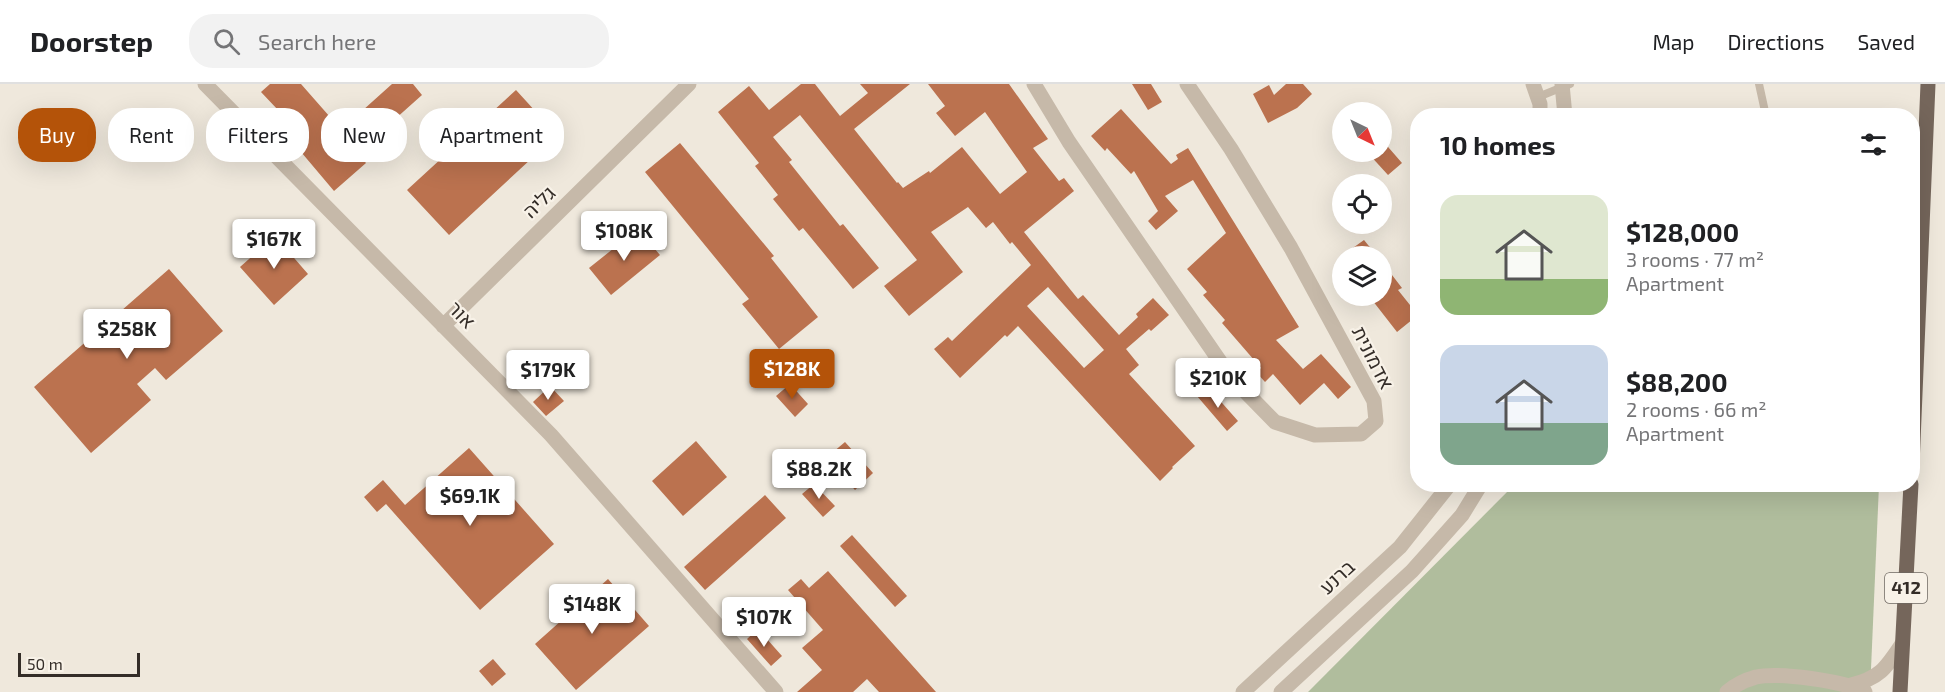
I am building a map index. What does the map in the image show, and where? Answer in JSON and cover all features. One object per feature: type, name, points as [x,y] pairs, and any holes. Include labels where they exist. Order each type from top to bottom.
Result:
[{"type":"main road","points":[[1920,274],[1928,84]]},
{"type":"main road","name":"412","points":[[1900,692],[1911,492]]},
{"type":"street","name":"אור","points":[[205,84],[551,435],[776,692]]},
{"type":"street","name":"גליה","points":[[443,326],[689,84]]},
{"type":"street","name":"אדמונית","points":[[1034,84],[1076,152],[1230,376],[1275,422],[1315,435],[1361,434],[1376,421],[1374,400],[1291,248],[1231,149],[1187,84]]},
{"type":"street","points":[[1565,85],[1565,108]]},
{"type":"street","points":[[1535,91],[1538,108]]},
{"type":"street","name":"ברנע","points":[[1243,692],[1400,548],[1444,492]]},
{"type":"street","points":[[1281,692],[1412,571],[1462,515],[1472,492]]},
{"type":"street","points":[[1851,685],[1869,681],[1885,670],[1902,644]]},
{"type":"street","points":[[1727,692],[1735,685],[1757,677],[1790,677],[1851,685],[1865,692]]},
{"type":"lane","points":[[1759,84],[1764,108]]},
{"type":"lane","points":[[1535,91],[1565,85]]},
{"type":"green space","points":[[1507,492],[1879,492],[1870,692],[1308,692]]},
{"type":"building","points":[[270,84],[301,84],[322,108],[321,162],[366,163],[334,191],[309,161],[309,108],[276,108],[261,92]]},
{"type":"building","points":[[392,84],[413,84],[422,95],[407,108],[365,108]]},
{"type":"building","points":[[801,84],[815,84],[840,116],[868,93],[860,84],[910,84],[854,129],[897,183],[903,188],[929,171],[930,173],[962,147],[1000,194],[1027,172],[985,112],[955,136],[936,113],[945,106],[928,84],[1009,84],[1048,139],[1033,148],[1059,181],[1064,178],[1074,191],[1024,232],[1078,299],[1083,295],[1119,335],[1138,317],[1136,314],[1153,298],[1169,315],[1126,349],[1139,365],[1129,374],[1195,446],[1160,481],[1018,326],[1007,337],[1005,335],[960,378],[934,349],[948,337],[952,341],[1031,265],[1012,242],[1010,244],[993,222],[986,228],[968,207],[931,232],[963,272],[909,316],[884,286],[917,260],[800,115],[773,137],[792,160],[789,162],[840,226],[843,224],[879,268],[853,289],[803,228],[799,231],[773,199],[778,195],[755,166],[759,163],[718,112],[749,86],[769,110]],"holes":[[[1048,287],[1104,350],[1084,368],[1027,306]]]},
{"type":"building","points":[[1132,84],[1151,84],[1162,102],[1148,110]]},
{"type":"building","points":[[1286,84],[1303,84],[1312,94],[1297,108],[1268,123],[1253,94],[1269,85],[1274,95]]},
{"type":"building","points":[[516,90],[532,108],[496,108]]},
{"type":"building","points":[[1121,109],[1171,164],[1178,159],[1176,155],[1188,148],[1299,327],[1276,340],[1303,369],[1321,354],[1351,387],[1338,399],[1324,383],[1300,405],[1273,374],[1265,382],[1256,372],[1261,368],[1222,323],[1225,320],[1203,295],[1207,292],[1187,269],[1226,233],[1193,180],[1165,196],[1178,211],[1156,230],[1148,221],[1158,211],[1134,171],[1131,174],[1107,148],[1105,151],[1091,136]]},
{"type":"building","points":[[680,143],[774,256],[771,258],[818,317],[779,349],[742,304],[749,299],[645,172]]},
{"type":"building","points":[[1392,152],[1402,163],[1387,174],[1376,162],[1392,162]]},
{"type":"building","points":[[438,162],[528,162],[449,235],[407,190]]},
{"type":"building","points":[[638,229],[660,255],[611,295],[589,268]]},
{"type":"building","points":[[275,236],[308,274],[274,305],[240,267]]},
{"type":"building","points":[[1364,240],[1369,246],[1356,246]]},
{"type":"building","points":[[169,269],[223,331],[166,380],[155,368],[137,384],[151,400],[91,453],[34,387]]},
{"type":"building","points":[[1392,275],[1402,288],[1398,290],[1410,305],[1410,321],[1397,332],[1377,306],[1392,306]]},
{"type":"building","points":[[790,384],[808,404],[795,417],[776,396]]},
{"type":"building","points":[[550,386],[564,401],[546,416],[533,402]]},
{"type":"building","points":[[1208,387],[1238,421],[1227,431],[1197,396]]},
{"type":"building","points":[[696,441],[727,477],[683,516],[652,481]]},
{"type":"building","points":[[845,442],[873,473],[855,490],[826,458]]},
{"type":"building","points":[[469,448],[554,544],[480,610],[386,504],[377,512],[364,497],[383,480],[405,505]]},
{"type":"building","points":[[814,484],[835,506],[823,517],[802,494]]},
{"type":"building","points":[[765,495],[786,518],[705,590],[684,567]]},
{"type":"building","points":[[852,535],[907,596],[895,607],[840,546]]},
{"type":"building","points":[[828,571],[936,692],[879,692],[867,679],[853,692],[797,692],[822,670],[802,648],[823,630],[788,590],[801,579],[809,588]]},
{"type":"building","points":[[608,579],[649,626],[576,690],[535,644]]},
{"type":"building","points":[[758,629],[782,656],[771,666],[747,639]]},
{"type":"building","points":[[493,659],[506,674],[492,686],[479,671]]}]
